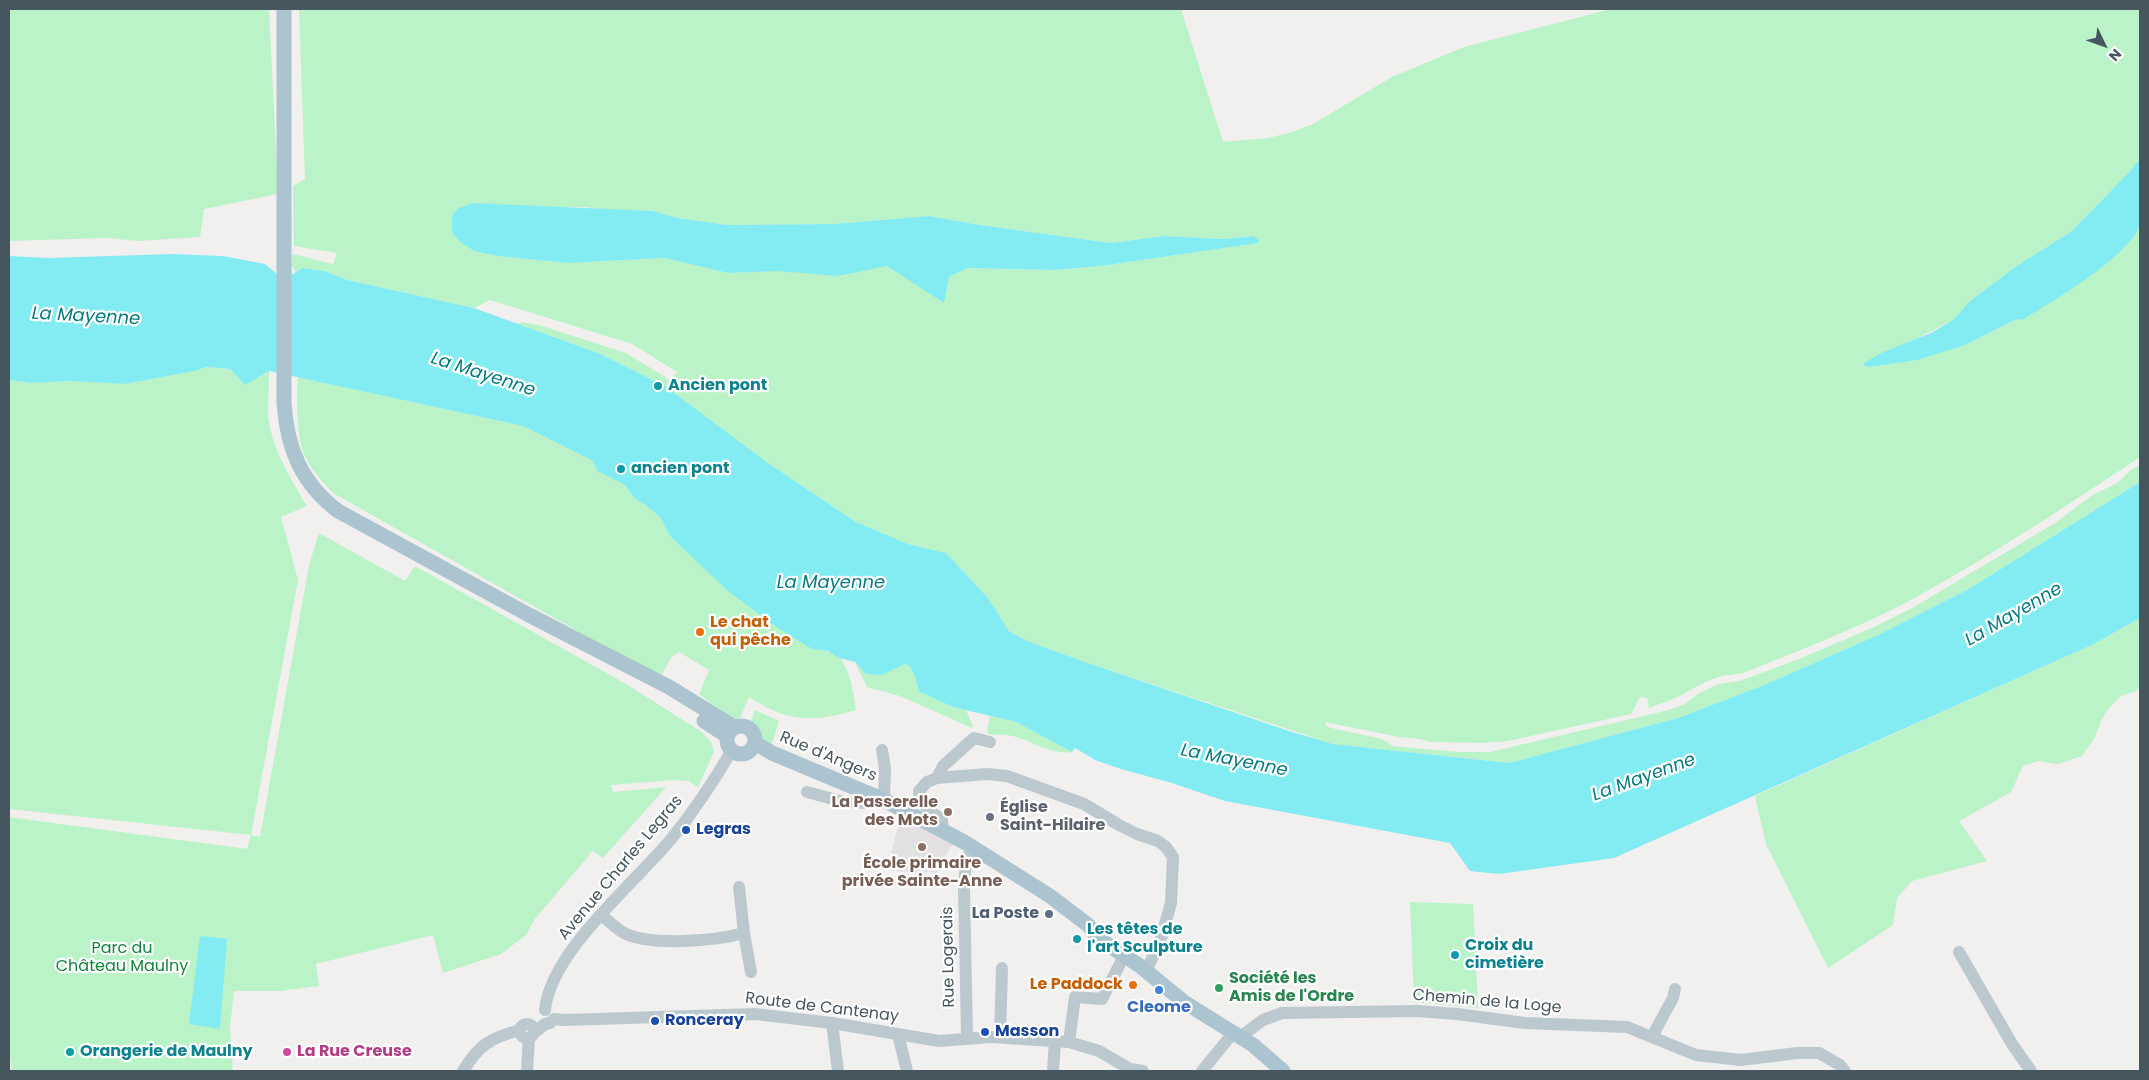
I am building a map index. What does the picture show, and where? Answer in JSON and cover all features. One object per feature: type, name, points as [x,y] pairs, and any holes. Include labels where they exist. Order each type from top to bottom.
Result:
[{"type":"main road","points":[[284,9],[285,426],[293,453],[307,478],[317,494],[338,511],[596,651],[669,687],[731,738],[745,753],[755,743],[754,734],[748,727],[738,726],[731,738]]},
{"type":"main road","name":"Rue d'Angers","points":[[755,743],[772,753],[877,797],[943,830],[972,847],[1050,896],[1088,925],[1098,938],[1146,971],[1184,1002],[1253,1045],[1283,1071]]},
{"type":"street","name":"Avenue Charles Legras","points":[[546,1017],[546,998],[561,966],[585,932],[671,839],[699,801],[731,738]]},
{"type":"street","points":[[937,778],[943,766],[974,738],[990,742]]},
{"type":"street","points":[[807,792],[844,802],[867,803],[877,797],[885,768],[882,750]]},
{"type":"street","points":[[943,830],[942,820],[925,806],[919,798],[919,790],[927,782],[937,778],[987,774],[1007,776],[1021,780],[1084,804],[1119,825],[1158,841],[1166,847],[1173,857],[1171,903],[1160,942],[1146,971]]},
{"type":"street","name":"Rue Logerais","points":[[967,1038],[964,887],[966,862],[972,847]]},
{"type":"street","points":[[739,887],[751,972]]},
{"type":"street","points":[[601,915],[623,933],[633,937],[684,941],[744,933]]},
{"type":"street","points":[[1959,952],[2007,1036],[2031,1071]]},
{"type":"street","points":[[1069,1042],[1075,997],[1102,999],[1124,956]]},
{"type":"street","points":[[1000,1037],[1002,968]]},
{"type":"street","points":[[1655,1037],[1655,1031],[1673,998],[1675,989]]},
{"type":"street","name":"Chemin de la Loge","points":[[1202,1071],[1236,1035],[1263,1020],[1282,1014],[1407,1011],[1457,1014],[1525,1023],[1627,1026],[1696,1055],[1741,1060],[1797,1053],[1819,1054],[1840,1065],[1845,1071]]},
{"type":"street","name":"Route de Cantenay","points":[[546,1017],[564,1020],[755,1014],[832,1022],[939,1041],[1000,1037],[1069,1042],[1099,1051],[1130,1069],[1143,1071]]},
{"type":"street","points":[[463,1071],[484,1044],[500,1036],[528,1032],[546,1017]]},
{"type":"street","points":[[832,1022],[838,1071]]},
{"type":"street","points":[[527,1071],[528,1032]]},
{"type":"street","points":[[898,1034],[907,1071]]},
{"type":"street","points":[[1052,1071],[1055,1041]]},
{"type":"shaded area","name":"École primaire privée Sainte-Anne","points":[[901,815],[954,843],[942,860],[938,859],[937,873],[890,871],[889,861]]},
{"type":"green space","points":[[9,9],[269,9],[278,194],[204,209],[200,237],[139,241],[106,238],[9,241]]},
{"type":"green space","points":[[299,9],[1181,9],[1223,142],[1268,138],[1289,133],[1311,125],[1392,77],[1464,47],[1611,9],[2140,9],[2140,161],[2072,231],[2015,267],[1970,301],[1953,320],[1864,366],[1890,364],[1927,355],[1963,344],[1998,329],[2017,319],[2132,238],[2140,224],[2140,457],[2000,548],[1893,610],[1743,673],[1721,676],[1703,683],[1678,697],[1649,708],[1647,698],[1640,697],[1631,714],[1508,741],[1483,743],[1430,742],[1325,722],[1327,727],[1382,739],[1393,746],[1458,752],[1490,752],[1669,710],[1685,704],[1699,693],[1719,684],[1740,681],[1799,659],[1874,627],[1914,607],[2055,523],[2091,496],[2117,483],[2131,470],[2140,465],[2140,482],[1967,590],[1878,635],[1764,685],[1678,718],[1509,763],[1333,744],[1027,641],[1009,631],[988,598],[946,553],[908,544],[856,522],[768,463],[665,386],[598,353],[518,324],[522,322],[542,326],[626,353],[670,380],[677,372],[632,344],[490,300],[474,308],[347,280],[325,271],[302,268],[296,272],[290,264],[293,254],[333,264],[337,253],[294,246],[293,186],[305,179]],"holes":[[[585,207],[610,210],[653,211],[678,218],[727,225],[833,224],[929,216],[1111,243],[1163,236],[1224,239],[1253,236],[1257,243],[1101,266],[1054,270],[968,268],[949,277],[944,302],[887,266],[728,273],[664,258],[568,263],[498,256],[452,232],[452,216],[457,209]]]},
{"type":"green space","points":[[205,367],[230,369],[245,385],[269,371],[268,414],[273,438],[288,474],[307,506],[281,517],[298,580],[251,835],[9,809],[9,380],[31,383],[71,381],[125,384],[195,371]]},
{"type":"green space","points":[[298,377],[523,426],[593,461],[597,471],[625,485],[634,498],[659,516],[670,536],[812,649],[830,652],[839,657],[849,675],[856,710],[826,717],[800,718],[788,716],[749,697],[739,720],[728,716],[699,694],[709,670],[679,652],[671,658],[662,674],[650,672],[333,493],[320,479],[303,452],[299,436]]},
{"type":"green space","name":"Parc du Château Maulny","points":[[319,533],[405,581],[415,566],[626,684],[702,732],[711,742],[714,752],[698,787],[688,781],[673,780],[611,785],[613,792],[666,787],[603,858],[592,850],[534,920],[526,935],[501,954],[443,973],[433,935],[316,964],[319,986],[280,991],[234,991],[230,1027],[233,1071],[12,1071],[9,1050],[9,817],[247,849],[251,835],[260,837],[309,565]]},
{"type":"green space","points":[[2140,618],[2140,685],[2136,691],[2121,696],[2109,708],[2102,719],[2095,737],[2082,756],[2058,764],[2038,761],[2023,766],[2011,792],[1959,821],[1987,861],[1912,881],[1897,898],[1893,925],[1828,968],[1766,844],[1755,796],[2094,644]]},
{"type":"green space","points":[[855,662],[867,674],[882,675],[905,664],[909,666],[920,692],[953,707],[966,710],[973,727],[900,696],[867,687]]},
{"type":"green space","points":[[755,710],[779,721],[771,746],[750,724]]},
{"type":"green space","points":[[990,716],[1016,722],[1072,752],[1047,749],[1014,736],[987,733]]},
{"type":"green space","points":[[1410,902],[1473,904],[1478,1008],[1414,1002]]},
{"type":"water","points":[[2140,161],[2142,200],[2140,223],[2135,235],[2108,263],[2070,290],[2022,320],[2017,319],[1965,345],[1917,360],[1869,367],[1864,366],[1864,363],[1881,353],[1931,333],[1953,320],[1970,301],[2015,267],[2072,231]]},
{"type":"water","points":[[472,203],[653,211],[678,218],[727,225],[833,224],[929,216],[1111,243],[1163,236],[1224,239],[1253,236],[1259,240],[1258,243],[1101,266],[1054,270],[968,268],[949,277],[944,303],[887,266],[838,276],[779,271],[728,273],[664,258],[568,263],[498,256],[474,251],[459,241],[452,232],[452,216],[457,209]]},
{"type":"water","name":"La Mayenne","points":[[172,254],[223,256],[265,264],[277,274],[293,274],[302,268],[325,271],[347,280],[474,308],[598,353],[665,386],[768,463],[856,522],[908,544],[946,553],[988,598],[1009,631],[1027,641],[1289,731],[1333,744],[1509,763],[1678,718],[1764,685],[1878,635],[1967,590],[2140,482],[2140,618],[2094,644],[1614,858],[1499,874],[1470,871],[1450,843],[1225,801],[1095,760],[1075,748],[1072,752],[1016,722],[953,707],[920,692],[913,672],[905,664],[882,675],[866,674],[855,662],[839,658],[828,651],[812,649],[778,628],[729,592],[670,536],[659,516],[634,498],[625,485],[597,471],[593,461],[523,426],[269,371],[245,385],[230,369],[206,367],[195,371],[125,384],[71,381],[31,383],[9,380],[9,256],[49,258]]},
{"type":"water","points":[[200,936],[227,939],[220,1029],[189,1024]]},
{"type":"place","name":"Ancien pont","points":[[658,386]]},
{"type":"place","name":"ancien pont","points":[[621,469]]},
{"type":"place","name":"Le chat qui pêche","points":[[700,632]]},
{"type":"place","name":"La Passerelle des Mots","points":[[948,812]]},
{"type":"place","name":"Église Saint-Hilaire","points":[[990,817]]},
{"type":"place","name":"Legras","points":[[686,830]]},
{"type":"place","name":"École primaire privée Sainte-Anne","points":[[922,847]]},
{"type":"place","name":"La Poste","points":[[1049,914]]},
{"type":"place","name":"Les têtes de l'art Sculpture","points":[[1077,939]]},
{"type":"place","name":"Croix du cimetière","points":[[1455,955]]},
{"type":"place","name":"Le Paddock","points":[[1133,985]]},
{"type":"place","name":"Société les Amis de l'Ordre","points":[[1219,988]]},
{"type":"place","name":"Cleome","points":[[1159,990]]},
{"type":"place","name":"Ronceray","points":[[655,1021]]},
{"type":"place","name":"Masson","points":[[985,1032]]},
{"type":"place","name":"Orangerie de Maulny","points":[[70,1052]]},
{"type":"place","name":"La Rue Creuse","points":[[287,1052]]}]
